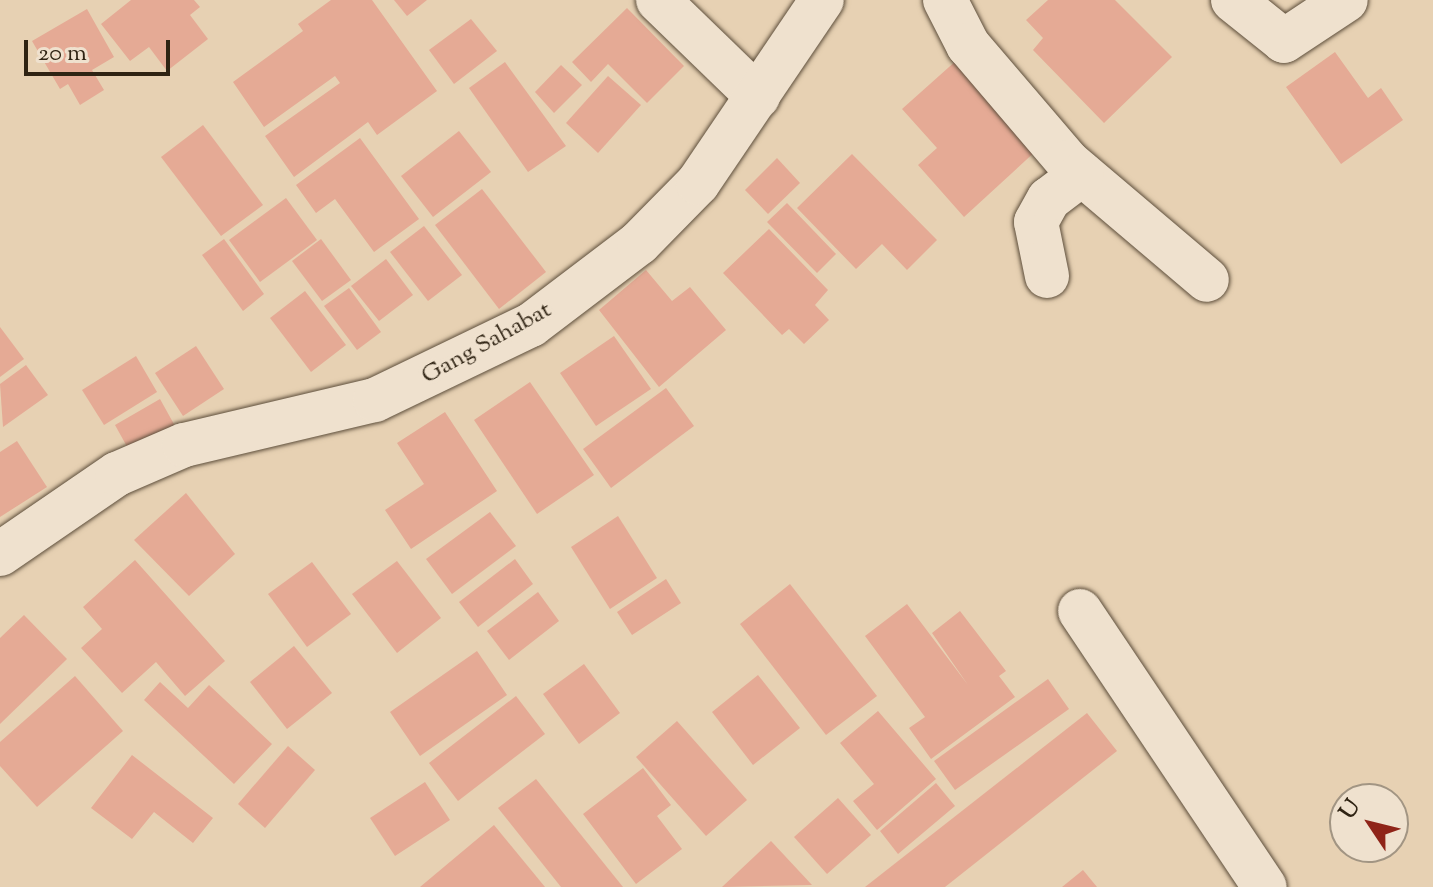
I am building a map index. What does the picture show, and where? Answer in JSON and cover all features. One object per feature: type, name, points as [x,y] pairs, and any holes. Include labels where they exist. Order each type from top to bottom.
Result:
[{"type":"street","points":[[658,0],[758,97]]},
{"type":"street","name":"Gang Sahabat","points":[[0,554],[130,468],[184,445],[375,400],[531,325],[639,243],[688,193],[758,97],[822,0]]},
{"type":"street","points":[[945,0],[968,45],[1082,174],[1207,280]]},
{"type":"street","points":[[1233,0],[1284,41],[1346,0]]},
{"type":"street","points":[[1047,276],[1036,222],[1049,199],[1082,174]]},
{"type":"street","points":[[1080,611],[1265,887]]},
{"type":"building","points":[[131,0],[194,0],[200,7],[190,15],[208,39],[167,71],[149,47],[130,61],[101,24]]},
{"type":"building","points":[[331,0],[372,0],[437,91],[377,135],[368,122],[294,177],[265,136],[340,83],[335,76],[264,127],[233,82],[303,31],[298,24]]},
{"type":"building","points":[[394,0],[427,0],[407,16]]},
{"type":"building","points":[[1048,0],[1115,0],[1172,57],[1104,123],[1033,50],[1043,38],[1026,20]]},
{"type":"building","points":[[627,8],[684,66],[647,103],[608,64],[591,82],[572,62]]},
{"type":"building","points":[[87,9],[114,57],[92,70],[104,90],[80,105],[68,84],[60,89],[32,41]]},
{"type":"building","points":[[471,19],[497,51],[454,84],[429,50]]},
{"type":"building","points":[[1335,52],[1368,98],[1381,88],[1403,120],[1341,164],[1286,87]]},
{"type":"building","points":[[958,59],[1038,149],[964,217],[918,165],[937,148],[902,109]]},
{"type":"building","points":[[505,62],[566,146],[528,172],[469,88]]},
{"type":"building","points":[[561,65],[582,85],[554,113],[535,92]]},
{"type":"building","points":[[608,76],[641,105],[598,153],[566,123]]},
{"type":"building","points":[[203,125],[263,205],[221,236],[161,157]]},
{"type":"building","points":[[459,131],[491,172],[433,217],[401,176]]},
{"type":"building","points":[[360,138],[419,219],[374,252],[335,199],[316,213],[296,185]]},
{"type":"building","points":[[852,154],[937,240],[907,270],[882,244],[856,269],[797,208]]},
{"type":"building","points":[[777,158],[800,183],[768,214],[745,190]]},
{"type":"building","points":[[482,189],[546,272],[499,309],[435,225]]},
{"type":"building","points":[[286,198],[317,240],[260,282],[229,240]]},
{"type":"building","points":[[787,203],[836,254],[817,273],[767,222]]},
{"type":"building","points":[[424,226],[462,275],[428,301],[390,252]]},
{"type":"building","points":[[769,229],[828,290],[815,305],[829,320],[804,344],[789,329],[782,335],[723,273]]},
{"type":"building","points":[[224,239],[264,294],[243,311],[202,255]]},
{"type":"building","points":[[321,239],[351,280],[322,301],[292,261]]},
{"type":"building","points":[[386,259],[413,295],[379,321],[351,286]]},
{"type":"building","points":[[646,270],[672,301],[690,287],[726,330],[659,387],[599,310]]},
{"type":"building","points":[[349,288],[381,332],[357,350],[324,306]]},
{"type":"building","points":[[305,291],[346,345],[311,372],[270,318]]},
{"type":"building","points":[[0,327],[24,359],[0,377]]},
{"type":"building","points":[[614,336],[651,389],[596,426],[560,373]]},
{"type":"building","points":[[196,346],[224,389],[183,416],[155,373]]},
{"type":"building","points":[[136,356],[157,392],[104,425],[82,390]]},
{"type":"building","points":[[26,365],[48,395],[3,427],[0,384]]},
{"type":"building","points":[[530,382],[594,475],[537,514],[474,420]]},
{"type":"building","points":[[666,388],[694,426],[611,488],[583,449]]},
{"type":"building","points":[[160,399],[175,426],[130,452],[115,425]]},
{"type":"building","points":[[445,412],[497,491],[411,549],[385,510],[424,484],[397,443]]},
{"type":"building","points":[[17,441],[47,487],[0,517],[0,452]]},
{"type":"building","points":[[186,493],[235,554],[189,596],[134,540]]},
{"type":"building","points":[[490,512],[516,546],[452,594],[426,559]]},
{"type":"building","points":[[618,516],[657,578],[610,609],[571,547]]},
{"type":"building","points":[[515,559],[533,584],[478,627],[459,602]]},
{"type":"building","points":[[135,560],[225,661],[185,696],[156,662],[122,693],[81,648],[102,629],[83,607]]},
{"type":"building","points":[[397,561],[441,618],[397,653],[352,594]]},
{"type":"building","points":[[312,562],[351,614],[307,647],[268,594]]},
{"type":"building","points":[[666,579],[681,603],[632,635],[617,612]]},
{"type":"building","points":[[790,584],[877,696],[826,735],[740,624]]},
{"type":"building","points":[[538,592],[559,621],[509,660],[487,631]]},
{"type":"building","points":[[907,604],[968,685],[932,633],[960,611],[1006,671],[999,676],[1015,697],[931,759],[909,728],[925,717],[865,636]]},
{"type":"building","points":[[24,615],[67,659],[0,724],[0,638]]},
{"type":"building","points":[[294,646],[332,693],[287,729],[250,682]]},
{"type":"building","points":[[477,651],[507,695],[420,756],[390,712]]},
{"type":"building","points":[[584,664],[620,713],[579,744],[543,694]]},
{"type":"building","points":[[758,675],[800,728],[753,765],[712,712]]},
{"type":"building","points":[[75,676],[123,731],[37,807],[0,766],[0,742]]},
{"type":"building","points":[[1048,679],[1069,709],[955,790],[934,761]]},
{"type":"building","points":[[160,682],[188,708],[209,685],[272,744],[234,784],[144,700]]},
{"type":"building","points":[[516,696],[545,734],[458,801],[429,763]]},
{"type":"building","points":[[878,711],[936,779],[877,830],[853,801],[874,784],[840,743]]},
{"type":"building","points":[[1087,713],[1117,751],[945,887],[865,887]]},
{"type":"building","points":[[677,721],[747,800],[706,836],[636,757]]},
{"type":"building","points":[[288,746],[315,770],[265,828],[238,804]]},
{"type":"building","points":[[132,755],[213,818],[193,843],[154,812],[132,839],[91,808]]},
{"type":"building","points":[[643,768],[671,805],[657,816],[682,849],[636,884],[583,814]]},
{"type":"building","points":[[536,779],[623,887],[561,887],[498,808]]},
{"type":"building","points":[[425,782],[450,820],[395,856],[370,818]]},
{"type":"building","points":[[936,783],[955,806],[898,854],[880,831]]},
{"type":"building","points":[[838,798],[871,835],[827,874],[794,837]]},
{"type":"building","points":[[494,825],[545,887],[420,887]]},
{"type":"building","points":[[771,841],[812,885],[722,887]]},
{"type":"building","points":[[1083,870],[1097,887],[1062,887]]}]
